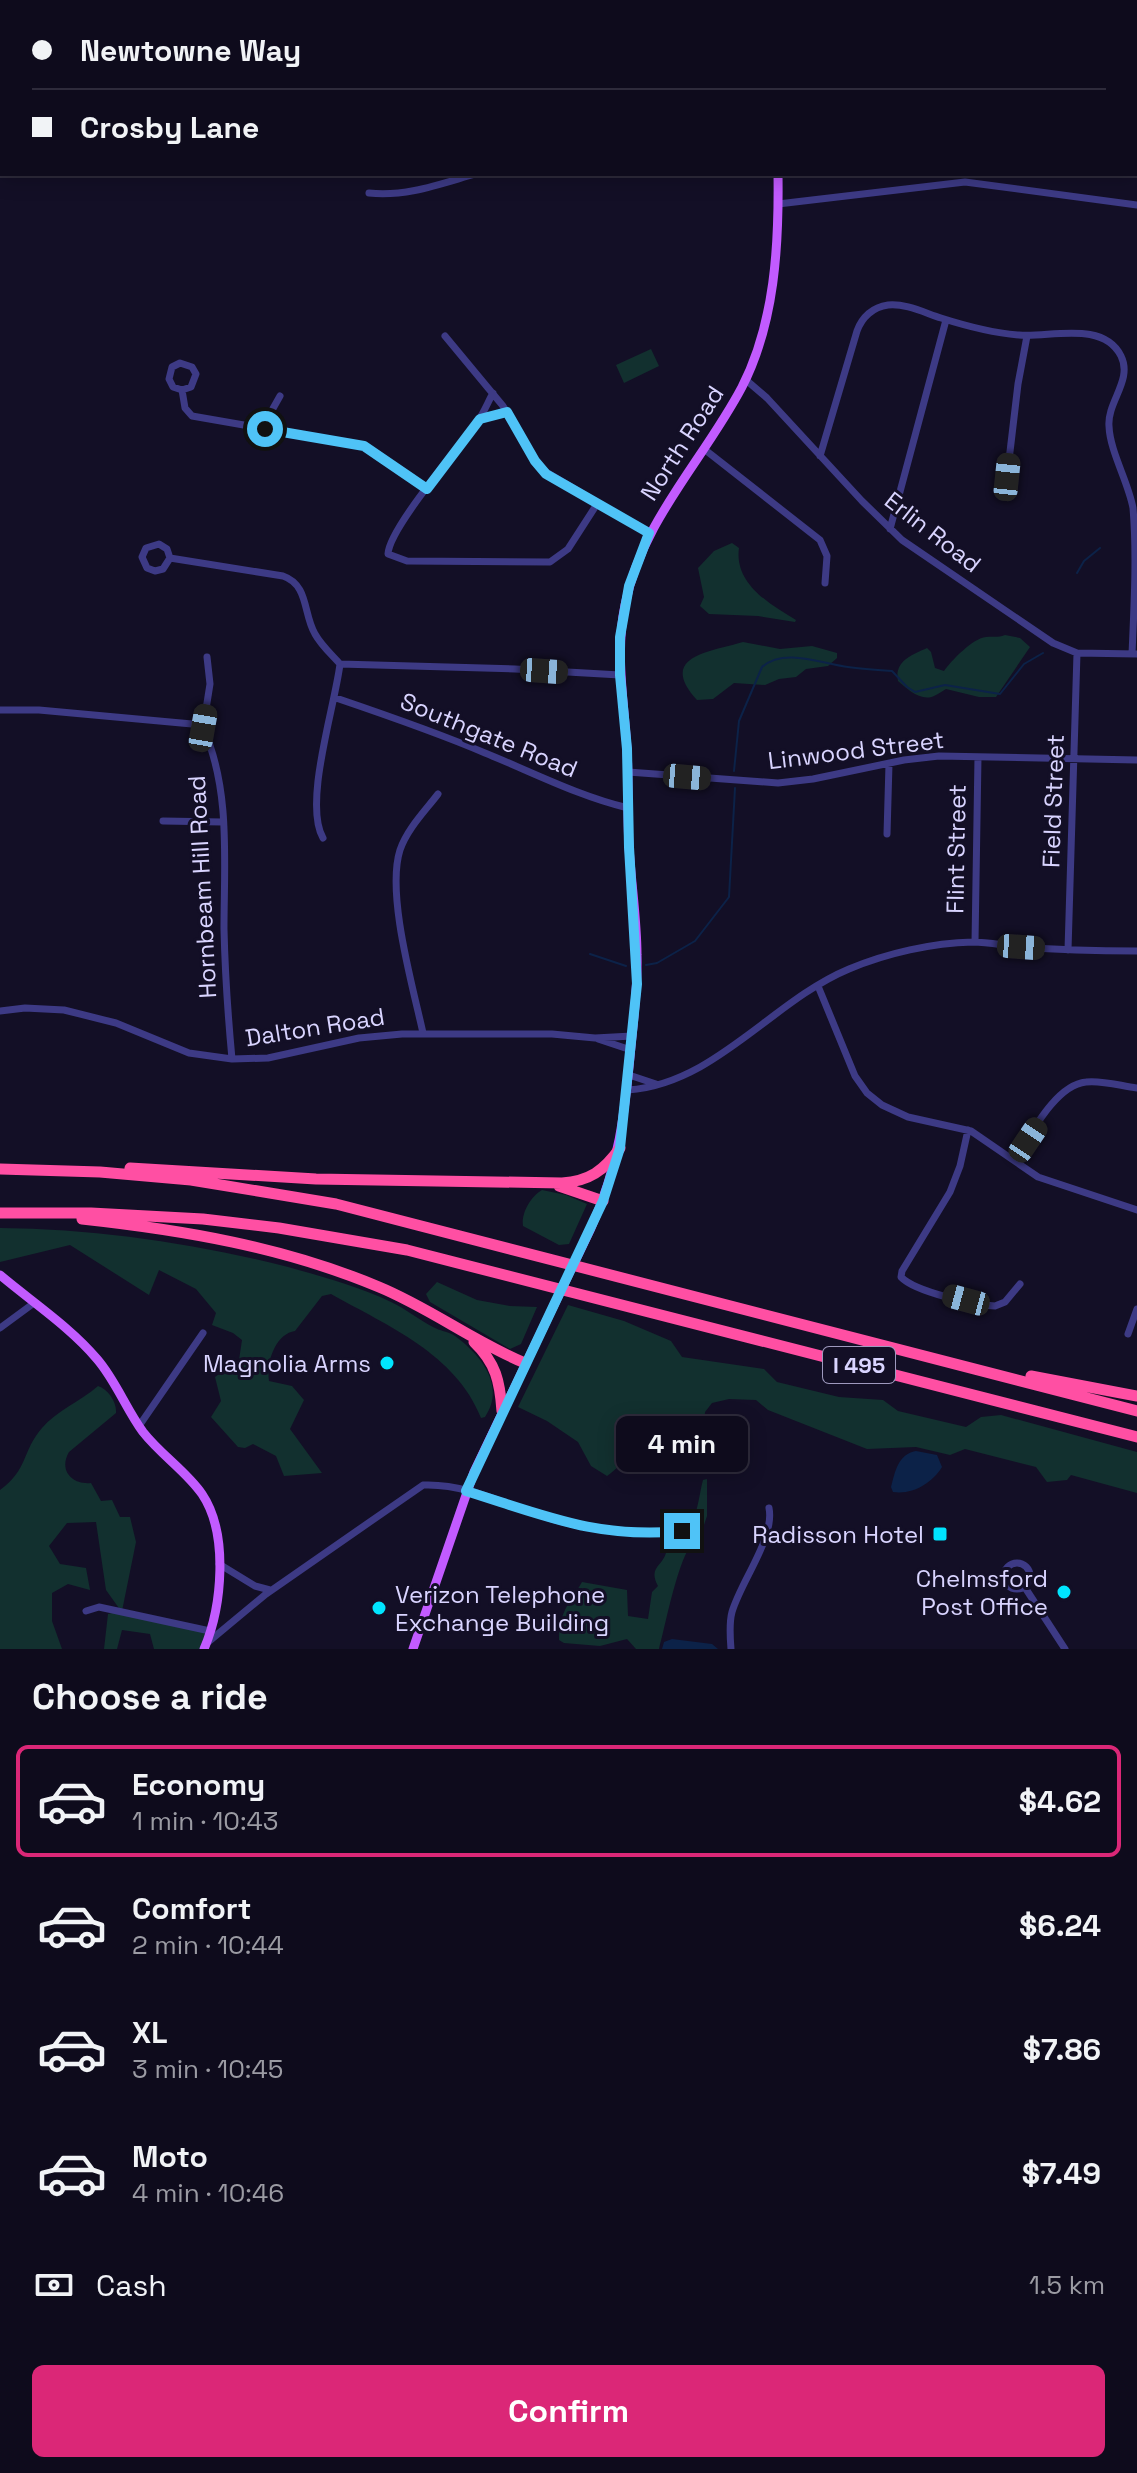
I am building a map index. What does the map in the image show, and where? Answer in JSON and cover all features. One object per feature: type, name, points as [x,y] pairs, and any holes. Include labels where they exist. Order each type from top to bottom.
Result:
[{"type":"highway","points":[[39,1169],[108,1167],[316,1179],[576,1182],[602,1170],[620,1148]]},
{"type":"highway","name":"I 495","points":[[0,1169],[191,1180],[336,1204],[1137,1411]]},
{"type":"highway","points":[[547,1183],[603,1201]]},
{"type":"highway","points":[[20,1212],[174,1230],[285,1255],[379,1287],[525,1363]]},
{"type":"highway","name":"I 495","points":[[0,1213],[105,1213],[203,1219],[279,1228],[407,1250],[484,1267],[1137,1437]]},
{"type":"highway","points":[[451,1325],[476,1344],[494,1366],[500,1382],[502,1411]]},
{"type":"highway","points":[[903,1350],[1137,1396]]},
{"type":"main road","name":"North Road","points":[[413,1649],[466,1491],[603,1201],[620,1148],[637,984],[628,772],[620,675],[620,637],[625,603],[649,533],[746,380],[757,351],[769,302],[776,251],[778,176]]},
{"type":"main road","points":[[0,1275],[96,1358],[139,1426],[205,1499],[216,1530],[219,1564],[217,1602],[206,1646]]},
{"type":"street","points":[[369,193],[395,195],[468,176]]},
{"type":"street","points":[[778,204],[965,182],[1137,205]]},
{"type":"street","points":[[820,456],[857,331],[866,316],[882,306],[895,305],[1001,333],[1027,336],[1091,335],[1107,341],[1122,358],[1123,379],[1109,427],[1133,507],[1134,654]]},
{"type":"street","points":[[890,529],[946,320]]},
{"type":"street","points":[[445,336],[507,412],[541,469],[649,533]]},
{"type":"street","points":[[1007,477],[1027,336]]},
{"type":"street","name":"Erlin Road","points":[[746,380],[767,398],[890,529],[1044,638],[1077,653],[1134,654]]},
{"type":"street","points":[[182,390],[185,408],[192,416],[364,446],[427,489]]},
{"type":"street","points":[[493,393],[480,419],[427,489],[391,542],[387,553],[407,561],[494,559],[550,562],[571,545],[597,504]]},
{"type":"street","points":[[265,429],[280,396]]},
{"type":"street","points":[[480,419],[507,412]]},
{"type":"street","points":[[704,449],[820,540],[827,556],[825,583]]},
{"type":"street","points":[[170,558],[283,576],[293,581],[304,596],[309,621],[316,635],[340,664],[336,698],[324,743],[317,803],[317,828],[323,838]]},
{"type":"street","name":"Field Street","points":[[1068,950],[1077,653]]},
{"type":"street","points":[[0,710],[79,713],[192,724],[203,728],[210,684],[207,657]]},
{"type":"street","points":[[340,664],[620,675]]},
{"type":"street","name":"Southgate Road","points":[[336,698],[434,732],[548,780],[628,808]]},
{"type":"street","name":"Hornbeam Hill Road","points":[[203,728],[216,763],[222,822],[225,975],[232,1059]]},
{"type":"street","name":"Linwood Street","points":[[628,772],[778,783],[926,757],[1137,760]]},
{"type":"street","name":"Flint Street","points":[[975,942],[978,757]]},
{"type":"street","points":[[887,834],[889,764]]},
{"type":"street","points":[[423,1033],[406,957],[394,878],[400,848],[438,794]]},
{"type":"street","points":[[163,821],[222,822]]},
{"type":"street","points":[[628,1090],[647,1089],[710,1062],[818,986],[870,961],[936,945],[975,942],[1068,950],[1137,951]]},
{"type":"street","points":[[818,986],[855,1076],[867,1093],[895,1112],[968,1130],[1046,1181],[1137,1210]]},
{"type":"street","name":"Dalton Road","points":[[0,1011],[25,1008],[76,1013],[116,1023],[189,1053],[232,1059],[268,1058],[359,1038],[423,1033],[552,1034],[595,1038],[632,1036]]},
{"type":"street","name":"Dalton Road","points":[[595,1038],[631,1050]]},
{"type":"street","points":[[629,1075],[656,1084]]},
{"type":"street","points":[[1014,1160],[1055,1099],[1071,1087],[1086,1082],[1137,1088]]},
{"type":"street","points":[[968,1130],[950,1192],[901,1277],[927,1290],[995,1306],[1005,1302],[1020,1284]]},
{"type":"street","points":[[0,1328],[34,1303]]},
{"type":"street","points":[[1128,1334],[1137,1309]]},
{"type":"street","points":[[139,1426],[203,1333]]},
{"type":"street","points":[[206,1646],[272,1590],[423,1485],[434,1484],[466,1491],[591,1529],[630,1534],[682,1531]]},
{"type":"street","points":[[731,1649],[731,1615],[767,1533],[771,1519],[769,1508]]},
{"type":"street","points":[[219,1564],[255,1586],[272,1590]]},
{"type":"street","points":[[1024,1586],[1065,1649]]},
{"type":"street","points":[[86,1611],[99,1607],[210,1631]]},
{"type":"green space","points":[[651,349],[659,366],[624,383],[616,365]]},
{"type":"green space","points":[[732,543],[739,548],[742,572],[748,582],[795,622],[758,616],[709,614],[700,606],[704,597],[698,568],[714,551]]},
{"type":"green space","points":[[1005,635],[1020,638],[1030,647],[996,697],[979,697],[946,689],[934,696],[924,697],[914,694],[898,681],[901,664],[927,648],[935,668],[944,671],[975,641]]},
{"type":"green space","points":[[743,642],[780,649],[812,646],[837,653],[837,658],[828,666],[806,669],[796,677],[765,685],[734,683],[713,699],[697,700],[686,685],[683,674],[685,665],[703,653]]},
{"type":"green space","points":[[542,1190],[587,1204],[569,1244],[559,1245],[523,1226],[528,1205]]},
{"type":"green space","points":[[0,1228],[109,1234],[181,1244],[288,1267],[379,1296],[455,1336],[474,1352],[492,1383],[491,1405],[485,1417],[481,1418],[470,1396],[438,1359],[397,1330],[331,1294],[322,1296],[295,1331],[277,1343],[269,1366],[269,1381],[292,1386],[304,1400],[290,1429],[322,1473],[284,1476],[276,1456],[253,1444],[238,1447],[211,1417],[221,1401],[215,1377],[239,1360],[242,1340],[212,1325],[216,1313],[196,1289],[159,1270],[149,1295],[70,1245],[0,1262]]},
{"type":"green space","points":[[437,1282],[477,1300],[537,1307],[521,1344],[510,1349],[430,1302],[426,1294]]},
{"type":"green space","points":[[568,1305],[624,1321],[671,1341],[682,1357],[764,1369],[777,1382],[839,1397],[883,1400],[898,1411],[966,1427],[981,1417],[1001,1415],[1137,1452],[1137,1493],[1071,1475],[1067,1480],[1047,1482],[1036,1467],[965,1449],[950,1455],[916,1447],[867,1449],[768,1410],[756,1400],[729,1399],[712,1403],[705,1412],[704,1425],[663,1421],[652,1425],[621,1464],[607,1476],[591,1466],[578,1442],[547,1421],[518,1407]]},
{"type":"green space","points":[[98,1386],[111,1396],[116,1413],[69,1452],[65,1465],[73,1479],[91,1483],[101,1501],[112,1500],[120,1517],[130,1517],[136,1542],[122,1611],[210,1631],[204,1649],[154,1649],[150,1634],[122,1630],[117,1649],[104,1649],[108,1614],[121,1611],[106,1590],[96,1522],[67,1523],[49,1546],[60,1564],[86,1568],[90,1590],[68,1584],[52,1593],[52,1621],[62,1649],[0,1649],[0,1490],[16,1475],[42,1428]]},
{"type":"green space","points":[[707,1479],[707,1516],[701,1534],[693,1541],[680,1568],[659,1649],[636,1649],[627,1639],[600,1646],[559,1640],[563,1615],[582,1582],[627,1590],[628,1616],[648,1619],[652,1592],[658,1586],[654,1575],[666,1553],[668,1538],[682,1537],[691,1527],[703,1480]]},
{"type":"water","points":[[916,1451],[937,1455],[942,1467],[921,1487],[908,1492],[893,1492],[891,1487],[898,1464]]},
{"type":"water","points":[[672,1639],[712,1644],[718,1649],[662,1649],[664,1642]]},
{"type":"waterway","points":[[1077,573],[1084,561],[1100,548]]},
{"type":"waterway","points":[[734,771],[739,721],[762,667],[771,661],[792,657],[892,671],[915,692],[945,685],[1000,694],[1024,664],[1043,653]]},
{"type":"waterway","points":[[646,965],[657,963],[695,941],[729,897],[735,788]]},
{"type":"waterway","points":[[590,954],[626,966]]},
{"type":"place","name":"Magnolia Arms","points":[[387,1363]]},
{"type":"place","name":"Radisson Hotel","points":[[940,1534]]},
{"type":"place","name":"Chelmsford Post Office","points":[[1064,1592]]},
{"type":"place","name":"Verizon Telephone Exchange Building","points":[[379,1608]]},
{"type":"route","points":[[265,429],[364,446],[427,489],[480,419],[507,412],[546,474],[649,533],[629,586],[620,637],[637,952],[628,1090],[620,1148],[611,1181],[591,1228],[466,1491],[591,1529],[630,1534],[682,1531]]}]
